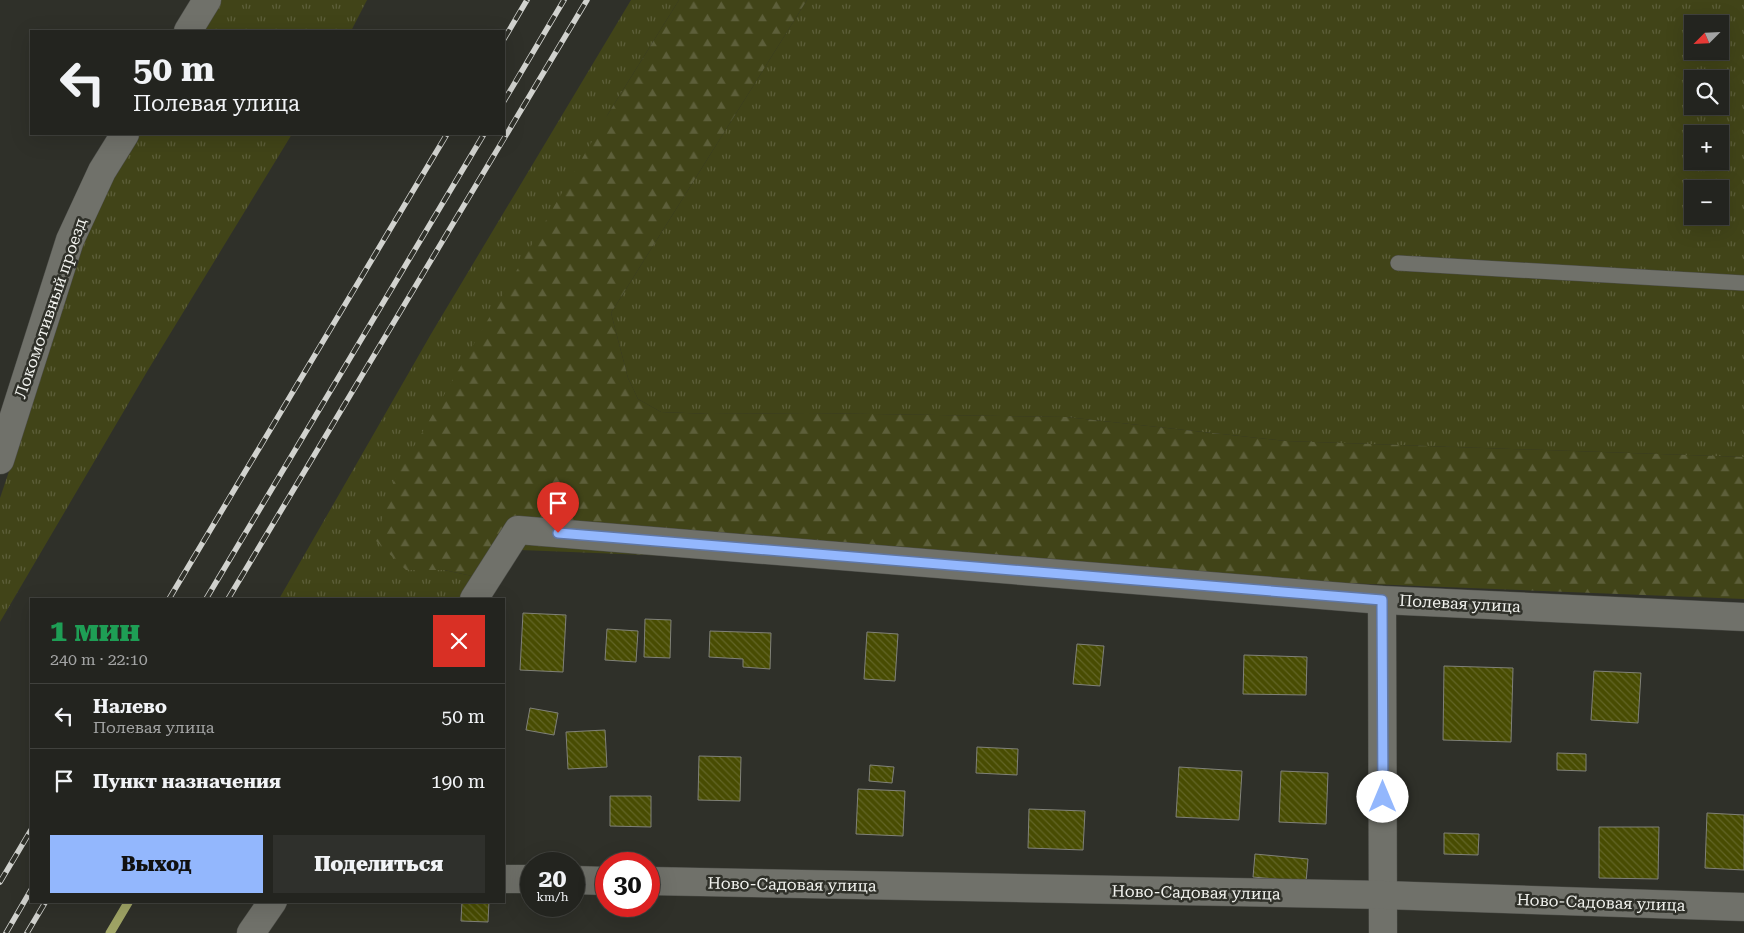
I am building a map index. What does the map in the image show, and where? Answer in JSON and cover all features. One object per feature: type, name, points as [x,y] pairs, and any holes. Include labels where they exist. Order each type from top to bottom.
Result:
[{"type":"street","points":[[189,30],[207,0]]},
{"type":"street","name":"Локомотивный проезд","points":[[0,460],[70,240],[102,171],[124,135]]},
{"type":"street","name":"Полевая улица","points":[[475,598],[518,530],[1382,600],[1744,617]]},
{"type":"street","points":[[1382,600],[1383,933]]},
{"type":"street","points":[[505,879],[520,879]]},
{"type":"street","name":"Ново-Садовая улица","points":[[660,882],[1384,895],[1744,907]]},
{"type":"street","points":[[251,933],[272,903]]},
{"type":"lane","points":[[1398,263],[1744,283]]},
{"type":"green space","points":[[217,0],[367,0],[352,30],[199,30]]},
{"type":"green space","points":[[631,0],[679,0],[608,114],[406,570],[444,570],[477,577],[463,598],[280,598],[431,334]]},
{"type":"green space","points":[[679,0],[807,0],[611,313],[628,378],[638,399],[661,412],[1066,417],[1286,441],[1744,457],[1744,599],[493,549],[477,577],[444,570],[406,570],[375,540],[395,479],[608,114]]},
{"type":"green space","points":[[807,0],[1744,0],[1744,457],[1286,441],[1066,417],[661,412],[638,399],[628,378],[611,313]]},
{"type":"green space","points":[[133,135],[291,135],[148,370],[0,622],[0,498],[36,391],[74,258]]},
{"type":"building","points":[[523,613],[566,615],[563,672],[520,670]]},
{"type":"building","points":[[645,619],[671,620],[670,658],[644,657]]},
{"type":"building","points":[[607,629],[638,631],[636,662],[605,660]]},
{"type":"building","points":[[710,631],[771,633],[770,669],[743,667],[743,659],[709,657]]},
{"type":"building","points":[[867,632],[898,634],[895,681],[864,679]]},
{"type":"building","points":[[1077,644],[1104,646],[1100,686],[1073,684]]},
{"type":"building","points":[[1244,655],[1307,657],[1306,695],[1243,694]]},
{"type":"building","points":[[1444,666],[1513,668],[1511,742],[1443,740]]},
{"type":"building","points":[[1594,671],[1641,673],[1638,723],[1591,720]]},
{"type":"building","points":[[530,708],[558,713],[554,735],[526,730]]},
{"type":"building","points":[[605,730],[607,767],[568,769],[566,732]]},
{"type":"building","points":[[977,747],[1018,749],[1017,775],[976,773]]},
{"type":"building","points":[[1557,753],[1586,754],[1586,771],[1557,770]]},
{"type":"building","points":[[699,756],[741,757],[740,801],[698,800]]},
{"type":"building","points":[[870,765],[894,767],[892,783],[869,781]]},
{"type":"building","points":[[1179,767],[1242,771],[1239,820],[1176,817]]},
{"type":"building","points":[[1281,771],[1328,773],[1326,824],[1279,822]]},
{"type":"building","points":[[858,789],[905,791],[903,836],[856,834]]},
{"type":"building","points":[[610,796],[651,796],[651,827],[610,826]]},
{"type":"building","points":[[1029,809],[1085,811],[1083,850],[1028,848]]},
{"type":"building","points":[[1707,813],[1744,815],[1744,870],[1705,868]]},
{"type":"building","points":[[1599,827],[1659,827],[1658,879],[1599,878]]},
{"type":"building","points":[[1444,833],[1479,834],[1478,855],[1444,854]]},
{"type":"building","points":[[1255,854],[1308,859],[1306,882],[1253,877]]},
{"type":"building","points":[[462,903],[489,903],[488,922],[461,921]]},
{"type":"waterway","points":[[110,933],[128,903]]},
{"type":"railway","points":[[505,37],[527,0]]},
{"type":"railway","points":[[505,99],[564,0]]},
{"type":"railway","points":[[229,598],[587,0]]},
{"type":"railway","points":[[170,598],[446,135]]},
{"type":"railway","points":[[207,598],[483,135]]},
{"type":"railway","points":[[0,882],[30,832]]},
{"type":"railway","points":[[6,933],[30,892]]},
{"type":"railway","points":[[27,933],[45,903]]},
{"type":"route","points":[[558,533],[1382,600],[1383,797]]}]
